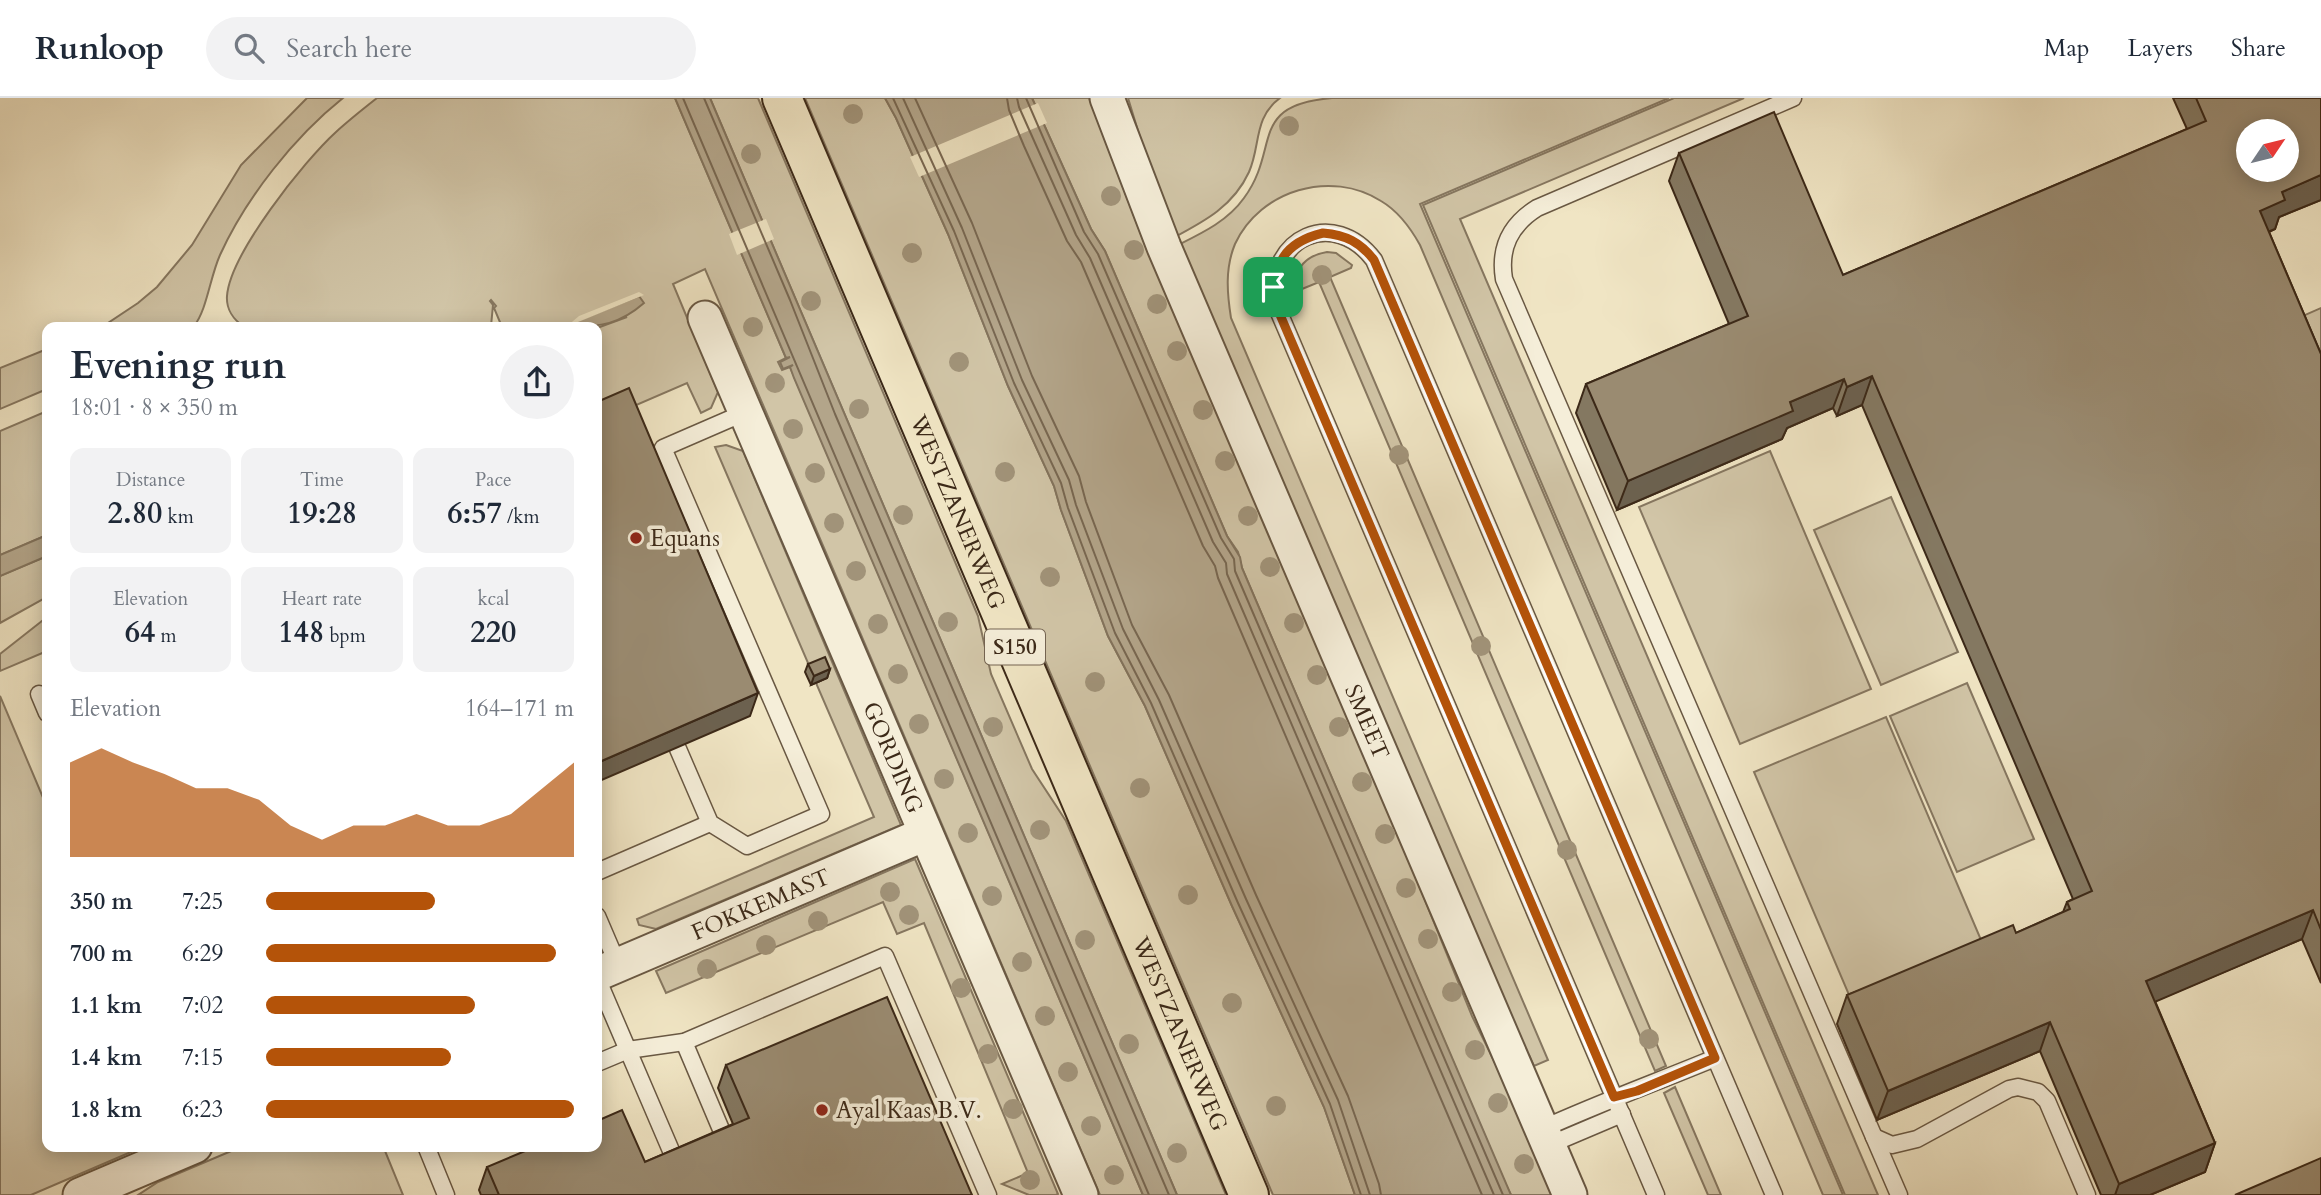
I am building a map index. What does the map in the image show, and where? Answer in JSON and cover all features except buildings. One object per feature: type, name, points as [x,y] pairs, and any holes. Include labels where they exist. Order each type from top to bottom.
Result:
[{"type":"main road","name":"WESTZANERWEG","points":[[782,98],[1249,1195]]},
{"type":"street","name":"SMEET","points":[[1107,98],[1164,247],[1570,1195]]},
{"type":"street","name":"GORDING","points":[[705,318],[1080,1195]]},
{"type":"street","name":"FOKKEMAST","points":[[604,972],[925,834]]},
{"type":"street","points":[[80,1195],[181,1152]]},
{"type":"lane","points":[[1793,98],[1537,208],[1514,227],[1503,253],[1502,266],[1504,279],[1899,1195]]},
{"type":"lane","points":[[1656,1195],[1275,303],[1273,287],[1276,270],[1289,250],[1308,236],[1338,234],[1352,239],[1365,248],[1374,260],[1774,1195]]},
{"type":"lane","points":[[678,749],[710,823],[747,846],[821,814],[663,448],[746,412]]},
{"type":"lane","points":[[39,694],[42,701]]},
{"type":"lane","points":[[602,870],[710,823]]},
{"type":"lane","points":[[602,1061],[628,1050],[684,1042],[886,956],[988,1195]]},
{"type":"lane","points":[[604,972],[628,1050],[678,1167]]},
{"type":"lane","points":[[684,1042],[728,1146]]},
{"type":"lane","points":[[1546,1137],[1614,1097],[1637,1091],[1715,1058]]},
{"type":"lane","points":[[1874,1137],[1892,1145],[1917,1139],[2009,1089],[2027,1088],[2038,1092],[2047,1101],[2087,1195]]},
{"type":"lane","points":[[1546,1137],[1622,1114]]},
{"type":"lane","points":[[428,1152],[446,1195]]},
{"type":"shaded area","points":[[307,98],[343,98],[289,150],[243,212],[220,255],[196,322],[110,322],[157,287],[192,245],[241,165]]},
{"type":"shaded area","points":[[377,98],[675,98],[786,358],[778,362],[782,370],[790,367],[1143,1195],[1100,1195],[705,269],[673,284],[718,392],[711,408],[701,413],[687,383],[602,420],[602,326],[627,317],[581,319],[577,322],[500,322],[494,308],[496,306],[491,300],[491,322],[239,322],[234,317],[227,301],[231,278],[254,233],[306,164],[346,123]]},
{"type":"shaded area","points":[[710,98],[758,98],[978,616],[991,674],[1032,769],[1066,821],[1226,1195],[1177,1195]]},
{"type":"shaded area","points":[[805,98],[885,98],[896,118],[948,234],[1008,386],[1054,486],[1108,636],[1145,706],[1324,1107],[1355,1195],[1273,1195]]},
{"type":"shaded area","points":[[1032,98],[1089,98],[1147,250],[1397,831],[1472,1016],[1498,1069],[1552,1195],[1511,1195],[1506,1185],[1242,568],[1238,552],[1227,536],[1105,251],[1091,229]]},
{"type":"shaded area","points":[[1128,98],[1280,98],[1265,114],[1253,162],[1235,195],[1206,220],[1171,239]]},
{"type":"shaded area","points":[[1332,98],[1669,98],[1420,204],[1843,1195],[1823,1195],[1420,245],[1408,226],[1393,210],[1361,191],[1319,186],[1299,190],[1279,198],[1261,210],[1246,225],[1235,244],[1228,281],[1231,318],[1548,1060],[1534,1066],[1529,1055],[1517,1060],[1174,247],[1221,221],[1244,198],[1255,180],[1270,132],[1277,120],[1288,110],[1305,102]]},
{"type":"shaded area","points":[[1674,98],[1744,98],[1460,219],[1878,1195],[1845,1195],[1423,205]]},
{"type":"shaded area","points":[[1327,252],[1336,253],[1352,265],[1351,268],[1330,277],[1666,1066],[1655,1071],[1319,282],[1297,291],[1294,289],[1296,275],[1303,264],[1313,256]]},
{"type":"shaded area","points":[[2321,308],[2321,395],[2289,322]]},
{"type":"shaded area","points":[[42,351],[42,391],[0,409],[0,368]]},
{"type":"shaded area","points":[[42,413],[42,537],[0,555],[0,431]]},
{"type":"shaded area","points":[[726,445],[743,451],[901,825],[656,929],[639,925],[637,919],[874,817],[816,683],[827,677],[811,670],[715,447]]},
{"type":"shaded area","points":[[1770,451],[1871,689],[1740,744],[1639,507]]},
{"type":"shaded area","points":[[1891,497],[1958,652],[1881,685],[1814,530]]},
{"type":"shaded area","points":[[42,558],[42,600],[0,623],[0,576]]},
{"type":"shaded area","points":[[42,621],[42,653],[0,671],[0,654]]},
{"type":"shaded area","points":[[1967,683],[2034,839],[1957,872],[1890,716]]},
{"type":"shaded area","points":[[0,696],[42,795],[42,1152],[131,1152],[31,1195],[0,1195]]},
{"type":"shaded area","points":[[1886,717],[1987,954],[1855,1009],[1754,772]]},
{"type":"shaded area","points":[[915,859],[1058,1194],[1056,1195],[1029,1195],[1002,1184],[1028,1173],[924,923],[897,934],[883,902],[666,993],[656,971]]},
{"type":"shaded area","points":[[1675,1087],[1721,1195],[1708,1195],[1664,1093]]},
{"type":"shaded area","points":[[229,1152],[385,1152],[403,1195],[138,1195],[158,1182]]},
{"type":"water","points":[[675,98],[710,98],[1177,1195],[1143,1195],[794,378],[790,367],[793,365],[783,369],[780,362],[790,357],[786,358]]},
{"type":"water","points":[[885,98],[1032,98],[1091,229],[1105,251],[1227,536],[1240,557],[1242,568],[1511,1195],[1355,1195],[1324,1107],[1145,706],[1108,636],[1054,486],[1008,386],[948,234]]},
{"type":"water","points":[[639,296],[644,303],[627,316],[602,324],[602,322],[577,322]]},
{"type":"water","points":[[42,537],[42,558],[0,576],[0,555]]},
{"type":"pier","points":[[1038,103],[1047,123],[919,177],[910,157]]},
{"type":"pier","points":[[766,219],[774,239],[737,255],[729,234]]},
{"type":"pier","points":[[639,292],[644,295],[578,322],[572,322],[579,316]]},
{"type":"place","name":"Equans","points":[[636,538]]},
{"type":"place","name":"Ayal Kaas B.V.","points":[[822,1110]]},
{"type":"route","points":[[1338,234],[1352,239],[1365,248],[1374,260],[1715,1058],[1637,1091],[1614,1097],[1275,303],[1273,287],[1276,270],[1283,256],[1294,244],[1308,236],[1338,234]]}]
